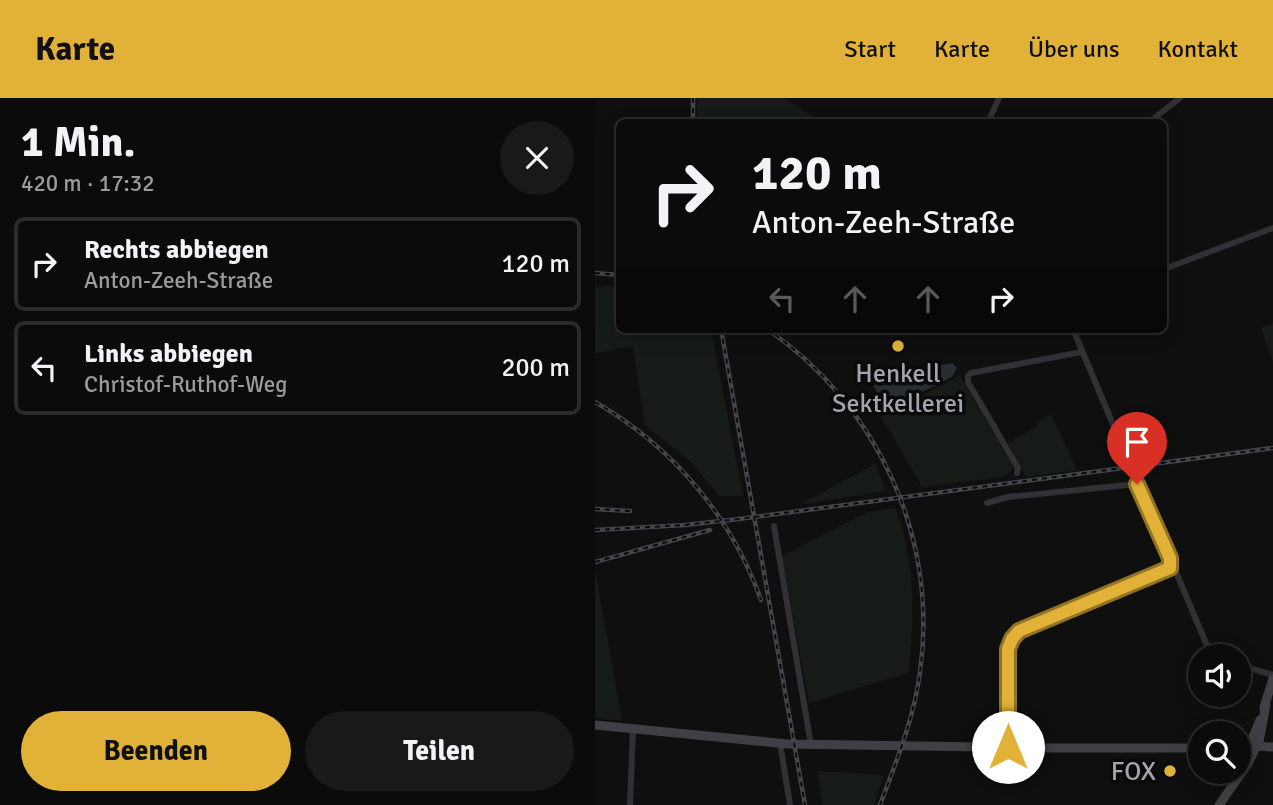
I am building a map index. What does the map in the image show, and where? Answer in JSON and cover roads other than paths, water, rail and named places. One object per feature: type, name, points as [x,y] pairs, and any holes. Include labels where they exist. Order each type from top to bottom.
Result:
[{"type":"main road","points":[[1251,746],[1273,677]]},
{"type":"main road","points":[[1251,747],[1262,729],[1266,704]]},
{"type":"main road","points":[[595,726],[811,745],[1188,748]]},
{"type":"main road","points":[[1262,729],[1273,748]]},
{"type":"main road","points":[[1251,749],[1273,748]]},
{"type":"main road","points":[[1219,805],[1231,784]]},
{"type":"street","points":[[989,119],[999,98]]},
{"type":"street","points":[[1153,119],[1180,98]]},
{"type":"street","points":[[1167,268],[1273,228]]},
{"type":"street","points":[[1075,333],[1125,453]]},
{"type":"street","points":[[1017,473],[1018,468],[968,382],[968,376],[971,373],[1082,352]]},
{"type":"street","points":[[987,503],[1008,497],[1137,484],[1170,558],[1170,568]]},
{"type":"street","points":[[774,526],[811,745]]},
{"type":"street","points":[[1170,568],[1176,572],[1206,644]]},
{"type":"street","points":[[1008,747],[1008,649],[1019,631],[1170,568]]},
{"type":"street","points":[[1251,669],[1273,677]]},
{"type":"street","points":[[630,805],[633,729]]},
{"type":"street","points":[[784,743],[790,805]]},
{"type":"railway","points":[[693,98],[693,119]]},
{"type":"railway","points":[[595,273],[616,275]]},
{"type":"railway","points":[[722,333],[805,805]]},
{"type":"railway","points":[[772,333],[806,360],[840,396],[869,436],[892,479],[909,525],[920,573],[923,622],[920,672],[909,723],[880,805]]},
{"type":"railway","points":[[595,402],[650,440],[696,486],[733,540],[761,600]]},
{"type":"railway","points":[[595,530],[739,519],[1273,448]]},
{"type":"railway","points":[[595,509],[630,511]]},
{"type":"railway","points":[[595,562],[710,530]]},
{"type":"place","name":"Henkell Sektkellerei","points":[[898,346]]},
{"type":"place","name":"FOX","points":[[1170,771]]}]
